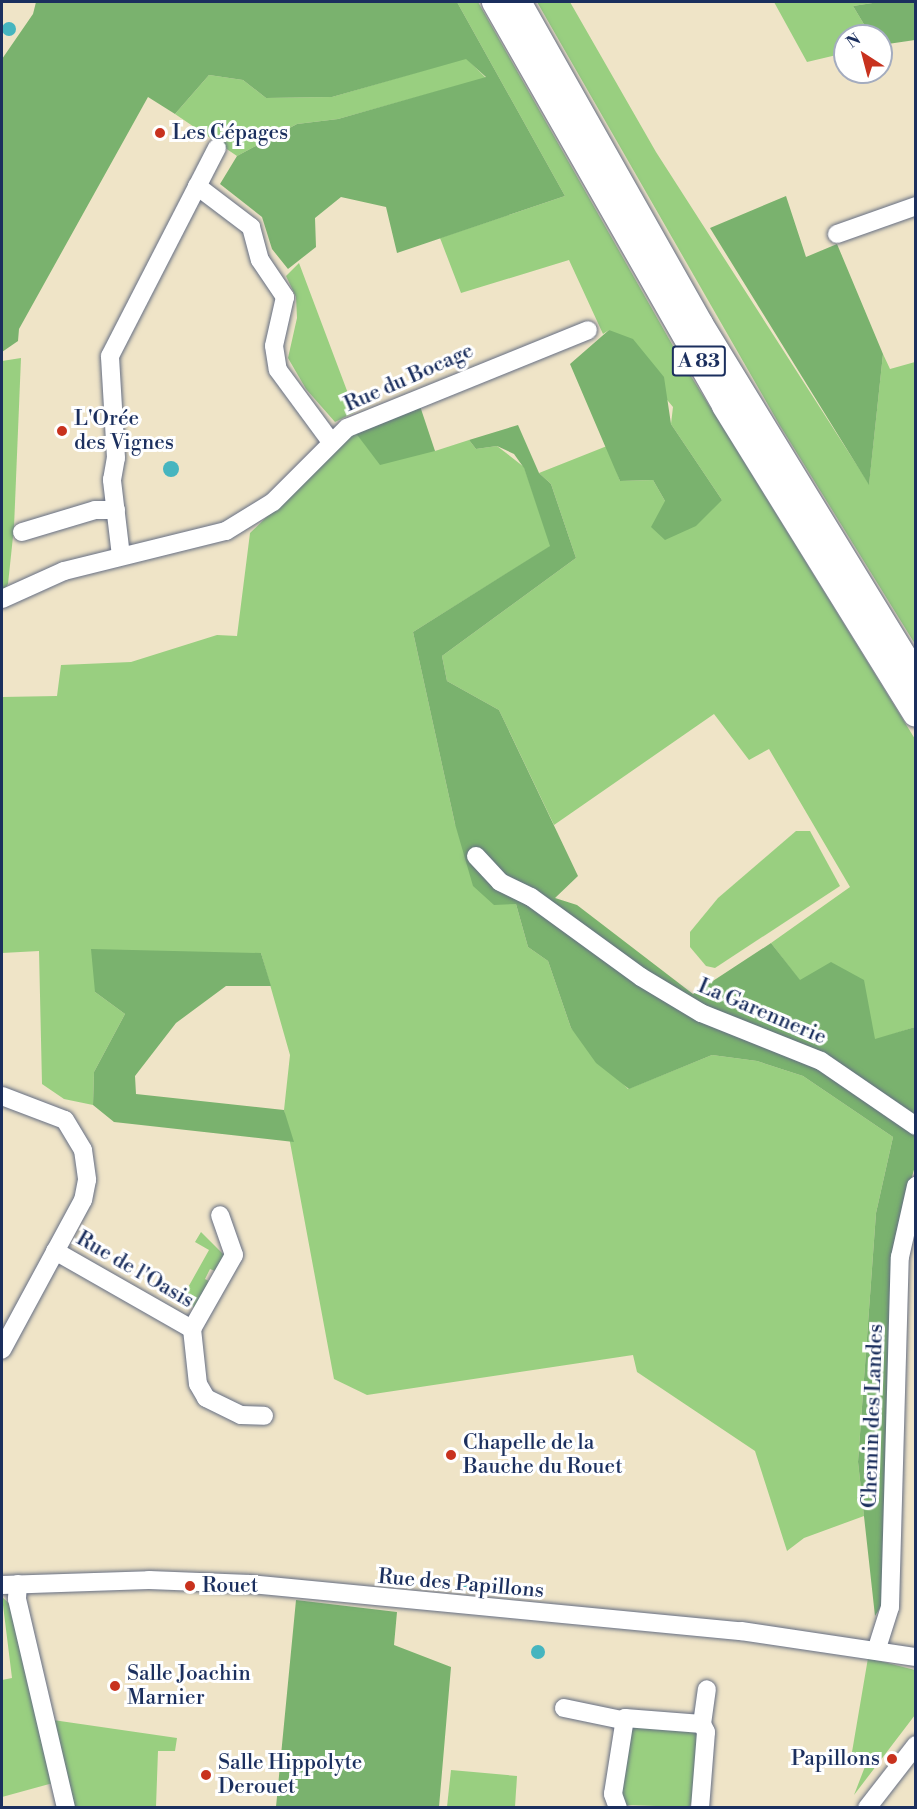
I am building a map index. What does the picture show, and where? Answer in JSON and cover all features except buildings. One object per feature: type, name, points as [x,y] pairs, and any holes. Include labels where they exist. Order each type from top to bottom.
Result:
[{"type":"highway","name":"A 83","points":[[495,2],[725,406],[915,714]]},
{"type":"highway","name":"A 83","points":[[518,2],[700,324],[915,677]]},
{"type":"highway","points":[[528,2],[750,392],[915,658]]},
{"type":"street","points":[[121,556],[116,510],[110,356],[217,148]]},
{"type":"street","points":[[197,186],[251,227],[260,260],[285,297],[274,346],[278,370],[331,442]]},
{"type":"street","points":[[837,234],[915,206]]},
{"type":"street","name":"Rue du Bocage","points":[[2,599],[64,571],[226,531],[253,518],[331,442],[374,414],[588,330]]},
{"type":"street","points":[[22,532],[96,510],[116,510]]},
{"type":"street","name":"La Garennerie","points":[[476,856],[500,882],[531,897],[641,977],[700,1013],[821,1061],[915,1126]]},
{"type":"street","points":[[2,1096],[52,1112],[77,1134],[83,1150],[87,1180],[83,1200],[2,1350]]},
{"type":"street","name":"Chemin des Landes","points":[[877,1648],[890,1607],[900,1257],[915,1186]]},
{"type":"street","name":"Rue de l'Oasis","points":[[220,1215],[234,1255],[192,1329],[198,1384],[206,1398],[241,1415],[264,1416]]},
{"type":"street","name":"Rue de l'Oasis","points":[[55,1251],[192,1329]]},
{"type":"street","name":"Rue des Papillons","points":[[10,1584],[149,1580],[250,1584],[877,1648],[915,1657]]},
{"type":"street","points":[[10,1584],[17,1599],[66,1808]]},
{"type":"street","points":[[700,1808],[706,1732],[702,1724],[707,1689]]},
{"type":"street","points":[[564,1708],[622,1720],[702,1724]]},
{"type":"street","points":[[618,1808],[614,1794],[622,1720]]},
{"type":"street","points":[[867,1808],[915,1745]]},
{"type":"green space","points":[[36,2],[457,2],[565,196],[397,253],[386,207],[341,197],[315,218],[316,247],[288,269],[272,249],[262,217],[220,184],[237,156],[297,124],[338,119],[486,77],[466,59],[332,97],[266,98],[243,80],[209,75],[175,114],[148,97],[19,329],[18,341],[2,352],[2,59],[33,14]]},
{"type":"green space","points":[[457,2],[478,2],[681,360],[915,739],[915,1027],[875,1040],[800,981],[771,943],[850,887],[769,749],[749,760],[714,714],[554,825],[499,710],[447,681],[442,656],[576,558],[551,484],[539,473],[607,446],[620,481],[653,480],[665,501],[722,500],[671,424],[673,407],[609,330],[603,334],[569,260],[461,293],[440,238],[565,196]]},
{"type":"green space","points":[[537,2],[570,2],[656,152],[869,484],[883,354],[890,369],[915,362],[915,644],[779,424]]},
{"type":"green space","points":[[774,2],[879,2],[853,6],[864,24],[833,24],[833,56],[807,62]]},
{"type":"green space","points":[[879,2],[915,2],[915,40],[893,43],[893,24],[864,24],[853,6]]},
{"type":"green space","points":[[466,58],[486,78],[338,119],[297,124],[237,156],[175,114],[209,75],[243,80],[266,98],[332,97]]},
{"type":"green space","points":[[786,196],[806,257],[837,244],[883,354],[869,485],[710,228]]},
{"type":"green space","points":[[299,263],[355,412],[335,422],[306,389],[288,358],[297,318],[296,297],[286,276]]},
{"type":"green space","points":[[609,330],[633,339],[664,377],[671,424],[722,500],[696,526],[665,540],[651,527],[665,501],[653,480],[620,481],[570,364]]},
{"type":"green space","points":[[21,358],[14,527],[8,584],[2,593],[2,361]]},
{"type":"green space","points":[[420,406],[435,451],[380,465],[355,432]]},
{"type":"green space","points":[[518,425],[539,473],[551,484],[576,558],[442,656],[447,681],[499,710],[578,876],[555,898],[577,905],[693,994],[771,943],[800,980],[831,962],[864,980],[875,1039],[915,1027],[915,1166],[895,1238],[885,1600],[875,1616],[858,1462],[876,1213],[893,1137],[803,1076],[757,1061],[712,1055],[629,1089],[596,1063],[571,1028],[548,961],[528,947],[516,904],[494,905],[473,886],[455,824],[413,632],[550,546],[524,468],[514,454],[497,446],[476,449],[469,440]]},
{"type":"green space","points":[[355,432],[435,451],[469,440],[476,449],[497,446],[524,467],[551,546],[413,632],[455,824],[516,904],[528,947],[548,961],[571,1028],[628,1089],[712,1055],[757,1061],[803,1076],[893,1137],[876,1213],[858,1462],[864,1516],[804,1538],[787,1551],[755,1451],[637,1372],[633,1355],[367,1395],[334,1379],[284,1110],[290,1055],[261,953],[220,955],[95,992],[125,1014],[94,1072],[93,1105],[64,1099],[42,1084],[39,951],[2,953],[2,697],[57,696],[61,665],[131,662],[217,635],[237,636],[250,533]]},
{"type":"green space","points":[[796,831],[810,831],[840,886],[715,968],[706,966],[690,947],[690,932],[718,898]]},
{"type":"green space","points":[[91,949],[261,953],[271,986],[226,986],[176,1023],[135,1076],[136,1094],[284,1110],[294,1142],[114,1122],[93,1105],[94,1072],[125,1014],[95,992]]},
{"type":"green space","points":[[201,1232],[226,1257],[218,1272],[210,1269],[205,1279],[212,1283],[197,1309],[181,1300],[209,1250],[195,1242]]},
{"type":"green space","points":[[2,1597],[11,1605],[53,1783],[2,1797],[2,1680],[12,1678]]},
{"type":"green space","points":[[296,1600],[397,1612],[394,1645],[451,1667],[439,1807],[276,1807]]},
{"type":"green space","points":[[868,1658],[915,1670],[915,1715],[854,1795],[866,1764],[852,1752]]},
{"type":"green space","points":[[53,1720],[177,1738],[175,1751],[158,1751],[156,1807],[72,1807]]},
{"type":"green space","points":[[628,1726],[697,1732],[695,1796],[689,1807],[623,1805],[620,1773]]},
{"type":"green space","points":[[451,1770],[517,1776],[515,1807],[447,1807]]},
{"type":"water","points":[[6,22],[12,22],[16,29],[12,36],[6,36],[2,32],[2,26]]},
{"type":"water","points":[[171,461],[179,469],[171,477],[163,469]]},
{"type":"water","points":[[460,1577],[466,1577],[470,1584],[466,1591],[460,1591],[456,1587],[456,1581]]},
{"type":"water","points":[[538,1645],[543,1647],[545,1652],[543,1657],[538,1659],[533,1657],[531,1652],[533,1647]]},
{"type":"place","name":"Les Cépages","points":[[160,133]]},
{"type":"place","name":"L'Orée des Vignes","points":[[62,431]]},
{"type":"place","name":"Chapelle de la Bauche du Rouet","points":[[451,1455]]},
{"type":"place","name":"Rouet","points":[[190,1586]]},
{"type":"place","name":"Salle Joachin Marnier","points":[[115,1686]]},
{"type":"place","name":"Papillons","points":[[892,1759]]},
{"type":"place","name":"Salle Hippolyte Derouet","points":[[206,1775]]}]
